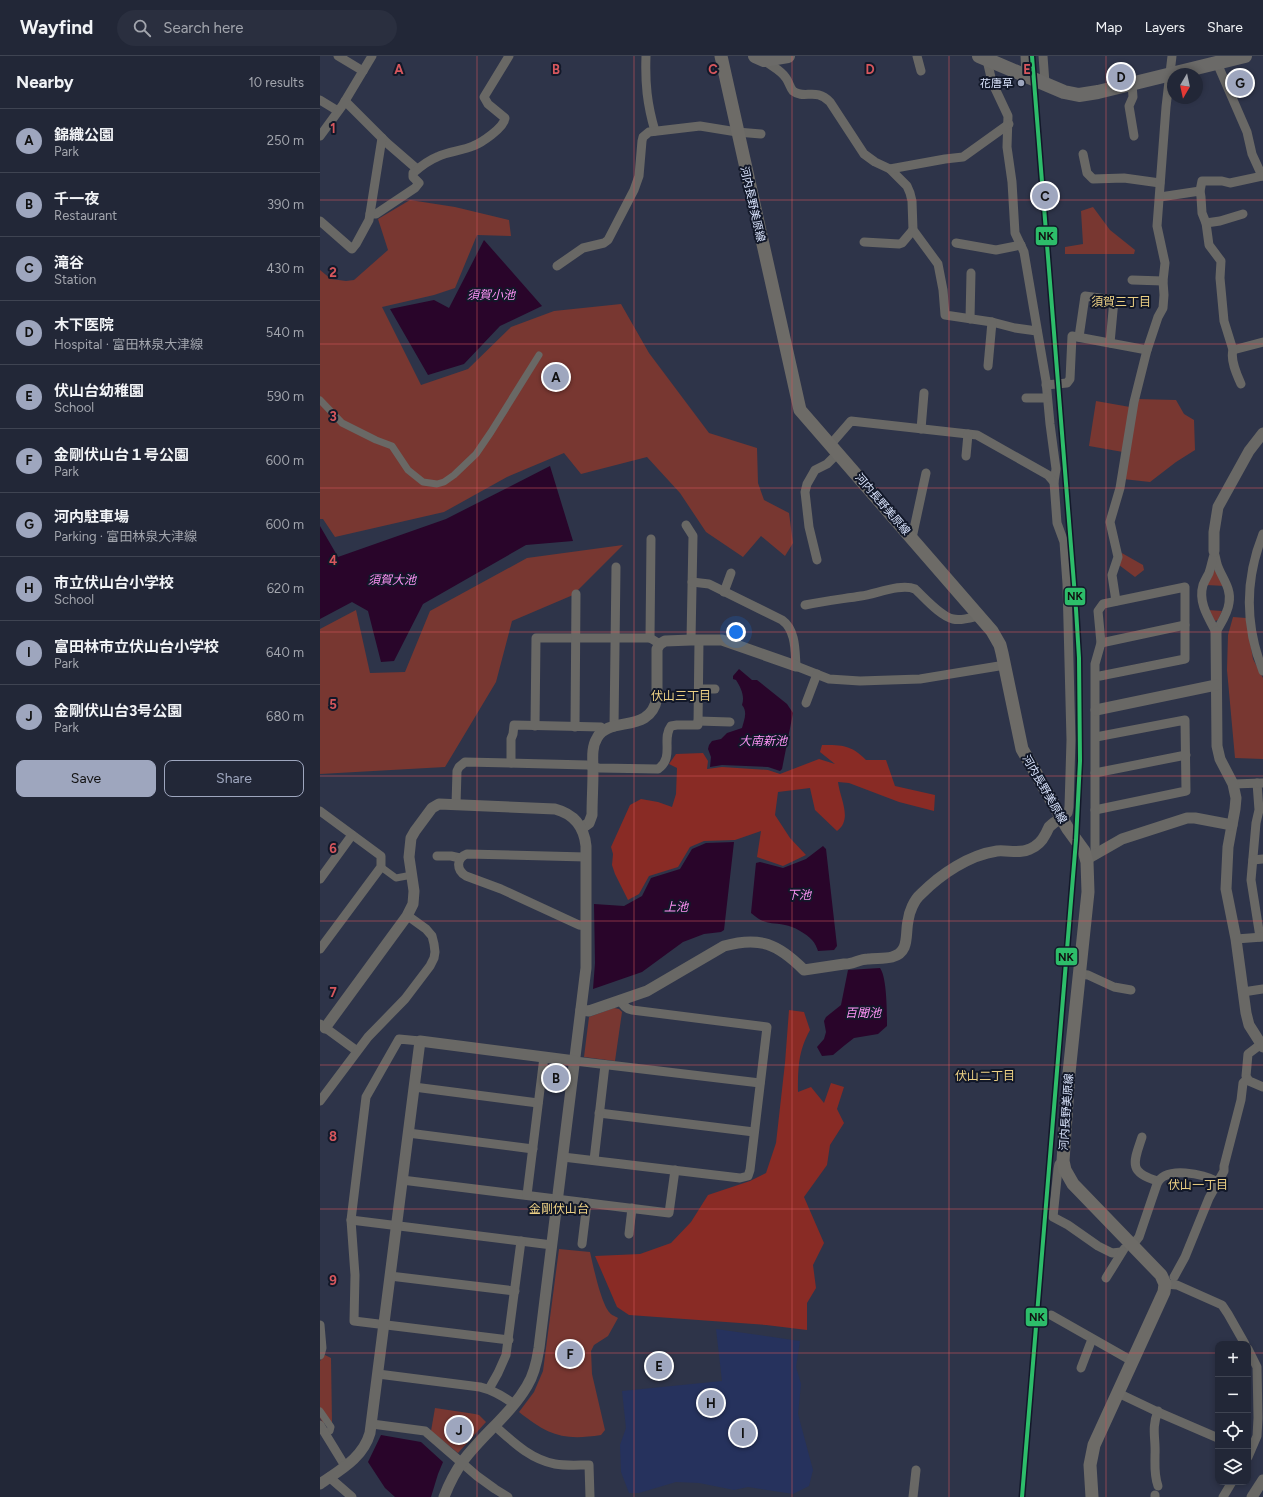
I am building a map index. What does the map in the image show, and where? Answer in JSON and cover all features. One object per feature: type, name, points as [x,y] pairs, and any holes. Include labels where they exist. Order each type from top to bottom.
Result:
[{"type":"main road","name":"河内長野美原線","points":[[721,56],[800,410],[988,626],[996,638],[1000,645],[1005,665],[1022,749],[1071,833],[1084,851],[1091,857],[1069,1073],[1063,1161],[1065,1170],[1073,1184],[1127,1247],[1161,1275],[1170,1280]]},
{"type":"main road","points":[[760,58],[788,56]]},
{"type":"main road","points":[[1195,68],[1245,56]]},
{"type":"main road","points":[[983,58],[1064,92],[1079,95],[1098,92],[1167,75]]},
{"type":"main road","points":[[1092,1497],[1090,1465],[1092,1451],[1170,1280]]},
{"type":"street","points":[[338,56],[362,71]]},
{"type":"street","points":[[320,136],[345,101],[372,56]]},
{"type":"street","points":[[370,214],[376,214],[414,188],[419,183],[413,178],[413,173],[417,169],[435,157],[452,151],[472,147],[493,133],[504,122],[505,118],[488,104],[484,97],[509,56]]},
{"type":"street","points":[[646,56],[646,84],[651,118],[655,131]]},
{"type":"street","points":[[917,56],[921,71]]},
{"type":"street","points":[[1025,56],[1026,75]]},
{"type":"street","points":[[1043,56],[1045,83]]},
{"type":"street","points":[[1170,68],[1172,56]]},
{"type":"street","points":[[760,58],[782,73],[792,91],[799,94],[816,94],[825,96],[864,154],[875,162],[890,169],[907,186],[912,201],[913,230],[938,264],[943,290],[945,316],[992,322],[1015,328],[1037,331]]},
{"type":"street","points":[[581,1010],[589,1011],[647,991],[724,946],[737,942],[752,941],[768,944],[782,951],[804,970],[844,964],[849,965],[861,959],[892,957],[899,954],[905,947],[907,941],[908,920],[912,907],[920,895],[941,876],[974,856],[988,852],[1018,852],[1037,846],[1045,837],[1049,827],[1068,813],[1071,740],[1070,648],[1064,542],[1057,523],[1054,482],[1056,469],[1048,398],[1028,271],[1024,252],[1015,233],[1012,182],[1007,147],[1009,124],[1008,116],[992,82],[983,58]]},
{"type":"street","points":[[1217,63],[1247,132],[1252,154],[1262,176],[1230,183],[1222,181],[1202,181],[1200,191],[1202,213],[1206,223],[1209,245],[1221,261],[1220,278],[1224,321],[1233,350],[1232,354],[1236,373],[1241,384]]},
{"type":"street","points":[[1132,84],[1133,97],[1130,106],[1134,136]]},
{"type":"street","points":[[1116,601],[1112,575],[1118,557],[1110,522],[1120,488],[1134,402],[1147,350],[1158,317],[1163,308],[1165,263],[1157,226],[1167,98]]},
{"type":"street","points":[[320,100],[338,111]]},
{"type":"street","points":[[345,101],[382,138],[417,169]]},
{"type":"street","points":[[890,169],[963,157],[1009,124]]},
{"type":"street","points":[[557,266],[578,250],[608,240],[634,190],[639,176],[643,137],[649,132],[700,126],[737,132],[762,134]]},
{"type":"street","points":[[320,220],[352,250],[365,229],[370,214],[382,138]]},
{"type":"street","points":[[1083,154],[1087,173],[1093,179],[1124,178],[1160,183]]},
{"type":"street","points":[[1160,197],[1200,191]]},
{"type":"street","points":[[1206,223],[1235,223],[1243,214]]},
{"type":"street","points":[[864,242],[900,244],[913,230]]},
{"type":"street","points":[[956,243],[996,250],[1021,245]]},
{"type":"street","points":[[970,319],[971,273]]},
{"type":"street","points":[[1132,280],[1163,281]]},
{"type":"street","points":[[1079,337],[1085,296],[1114,300],[1110,343]]},
{"type":"street","points":[[988,366],[992,322]]},
{"type":"street","points":[[1046,385],[1067,383],[1070,379],[1072,336],[1147,350]]},
{"type":"street","points":[[1233,350],[1263,342]]},
{"type":"street","points":[[320,400],[342,423],[392,446],[408,470],[423,482],[437,484],[444,482],[454,475],[476,454],[540,355]]},
{"type":"street","points":[[921,429],[924,393]]},
{"type":"street","points":[[1026,398],[1048,398]]},
{"type":"street","points":[[817,560],[810,527],[806,492],[807,484],[815,470],[827,464],[834,448],[851,421],[977,435],[1042,471],[1054,482]]},
{"type":"street","points":[[1216,632],[1226,615],[1229,603],[1228,586],[1217,565],[1214,551],[1214,532],[1218,507],[1249,451],[1263,433]]},
{"type":"street","points":[[966,456],[968,434]]},
{"type":"street","points":[[912,538],[926,473]]},
{"type":"street","points":[[456,805],[456,772],[462,764],[470,762],[511,763],[658,769],[667,758],[668,732],[671,726],[698,725],[699,688],[692,582],[693,536],[686,525]]},
{"type":"street","points":[[1263,534],[1253,566],[1249,598],[1249,612],[1254,645],[1263,670]]},
{"type":"street","points":[[582,828],[591,819],[593,752],[598,735],[609,728],[634,722],[648,716],[654,709],[657,698],[657,649],[655,641],[651,539]]},
{"type":"street","points":[[1214,551],[1209,574],[1202,591],[1202,601],[1204,609],[1216,632],[1216,685],[1218,746],[1220,759],[1233,784],[1236,798],[1228,847],[1226,889],[1236,939],[1246,1013],[1249,1025],[1262,1045],[1248,1054],[1247,1079],[1243,1083],[1241,1100],[1224,1171],[1208,1198],[1185,1257],[1170,1280],[1177,1285],[1222,1305],[1243,1341]]},
{"type":"street","points":[[609,728],[615,639],[616,567]]},
{"type":"street","points":[[724,592],[731,573]]},
{"type":"street","points":[[692,582],[709,584],[786,623],[793,639],[796,666]]},
{"type":"street","points":[[806,605],[861,596],[900,587],[910,587],[915,589],[944,615],[953,619],[966,619],[978,616]]},
{"type":"street","points":[[1091,857],[1095,810],[1096,710],[1095,676],[1095,664],[1101,643],[1098,611],[1103,604],[1185,587],[1185,659],[1095,676]]},
{"type":"street","points":[[574,727],[576,594]]},
{"type":"street","points":[[1101,643],[1185,625]]},
{"type":"street","points":[[535,726],[536,638],[655,641],[722,640],[835,681],[905,680],[1005,665]]},
{"type":"street","points":[[806,703],[817,674]]},
{"type":"street","points":[[1096,710],[1216,685]]},
{"type":"street","points":[[699,688],[715,689]]},
{"type":"street","points":[[1095,810],[1186,791],[1185,720],[1096,737]]},
{"type":"street","points":[[698,721],[730,722]]},
{"type":"street","points":[[511,763],[511,739],[514,725],[609,728]]},
{"type":"street","points":[[1095,773],[1186,755]]},
{"type":"street","points":[[1233,784],[1260,783],[1260,823],[1251,880],[1253,898],[1262,937],[1236,939]]},
{"type":"street","points":[[357,1051],[322,1026],[408,916],[414,897],[409,847],[415,831],[434,806],[439,804],[555,809],[571,815],[582,828],[585,836],[586,968],[542,1332],[536,1362],[528,1385],[514,1404],[462,1462],[454,1474],[444,1497]]},
{"type":"street","points":[[320,811],[381,856],[381,868],[320,949]]},
{"type":"street","points":[[1091,857],[1122,839],[1186,818],[1195,818],[1232,825]]},
{"type":"street","points":[[320,878],[352,835]]},
{"type":"street","points":[[586,857],[475,853],[467,854],[460,858],[458,864],[459,869],[466,876],[500,889],[579,925],[586,926]]},
{"type":"street","points":[[437,856],[452,856],[460,858]]},
{"type":"street","points":[[1253,860],[1263,859]]},
{"type":"street","points":[[381,868],[396,878],[412,875]]},
{"type":"street","points":[[1253,898],[1263,898]]},
{"type":"street","points":[[320,1101],[376,1027],[405,999],[430,966],[434,958],[434,944],[432,936],[426,929],[408,916]]},
{"type":"street","points":[[1080,974],[1088,975],[1114,987],[1131,990]]},
{"type":"street","points":[[1243,992],[1263,989]]},
{"type":"street","points":[[563,1157],[740,1178],[748,1176],[750,1170],[767,1027],[632,1010],[627,1009],[621,1000]]},
{"type":"street","points":[[508,1340],[354,1321],[355,1275],[352,1220],[366,1097],[398,1039],[760,1083]]},
{"type":"street","points":[[352,1497],[325,1481],[357,1457],[369,1439],[420,1041]]},
{"type":"street","points":[[527,1195],[544,1057]]},
{"type":"street","points":[[594,1160],[605,1065]]},
{"type":"street","points":[[1247,1079],[1263,1087]]},
{"type":"street","points":[[414,1087],[538,1103]]},
{"type":"street","points":[[599,1113],[754,1132]]},
{"type":"street","points":[[408,1133],[533,1149]]},
{"type":"street","points":[[1142,1137],[1134,1161],[1136,1169],[1145,1176],[1158,1181]]},
{"type":"street","points":[[1063,1161],[1059,1164],[1058,1169],[1053,1217],[1068,1225],[1098,1246],[1112,1253],[1127,1247]]},
{"type":"street","points":[[402,1180],[669,1213],[675,1170]]},
{"type":"street","points":[[1106,1278],[1127,1247],[1139,1236],[1158,1181],[1164,1176],[1181,1172],[1198,1175],[1218,1182]]},
{"type":"street","points":[[582,1244],[587,1203]]},
{"type":"street","points":[[630,1234],[632,1208]]},
{"type":"street","points":[[352,1220],[552,1245]]},
{"type":"street","points":[[489,1389],[506,1354],[521,1241]]},
{"type":"street","points":[[390,1276],[515,1291]]},
{"type":"street","points":[[1051,1315],[1132,1361]]},
{"type":"street","points":[[320,1325],[322,1348],[320,1355]]},
{"type":"street","points":[[1082,1368],[1092,1338]]},
{"type":"street","points":[[1250,1449],[1256,1436],[1258,1418],[1257,1372],[1255,1362],[1251,1355]]},
{"type":"street","points":[[378,1374],[489,1389],[499,1393],[514,1404]]},
{"type":"street","points":[[1118,1393],[1215,1437]]},
{"type":"street","points":[[320,1411],[331,1427],[330,1431],[326,1433]]},
{"type":"street","points":[[1158,1411],[1153,1429],[1156,1453],[1154,1476],[1158,1486]]},
{"type":"street","points":[[320,1424],[345,1466]]},
{"type":"street","points":[[372,1424],[425,1431],[495,1489],[508,1497]]},
{"type":"street","points":[[495,1426],[517,1445],[536,1458],[556,1464],[589,1465],[590,1497]]},
{"type":"street","points":[[913,1497],[916,1470]]},
{"type":"street","points":[[1252,1497],[1263,1480]]},
{"type":"street","points":[[1223,1497],[1230,1485]]},
{"type":"shaded area","points":[[410,200],[455,207],[509,220],[511,236],[477,235],[455,288],[434,295],[382,307],[421,385],[468,369],[511,327],[554,311],[621,304],[649,353],[709,433],[757,448],[758,483],[764,500],[789,513],[793,543],[785,556],[761,536],[743,557],[706,532],[680,493],[647,457],[581,474],[564,453],[507,477],[444,512],[335,537],[323,519],[320,519],[320,270],[331,279],[346,281],[354,280],[388,250],[378,219]]},
{"type":"shaded area","points":[[1093,207],[1110,230],[1135,250],[1134,254],[1065,254],[1065,247],[1083,244],[1081,211]]},
{"type":"shaded area","points":[[1136,399],[1176,400],[1184,414],[1194,420],[1195,450],[1176,462],[1150,482],[1123,479]]},
{"type":"shaded area","points":[[1096,401],[1130,407],[1123,452],[1089,446]]},
{"type":"shaded area","points":[[623,545],[573,595],[512,621],[496,682],[445,767],[320,774],[320,629],[356,610],[370,673],[405,672],[430,611],[527,558]]},
{"type":"shaded area","points":[[1120,552],[1143,565],[1144,570],[1135,577],[1119,565]]},
{"type":"shaded area","points":[[1216,570],[1225,586],[1206,585],[1212,571]]},
{"type":"shaded area","points":[[1208,610],[1222,611],[1218,620],[1215,621]]},
{"type":"shaded area","points":[[1233,617],[1246,618],[1253,659],[1263,678],[1263,759],[1235,758],[1227,670],[1228,635]]},
{"type":"shaded area","points":[[822,745],[846,747],[856,751],[866,760],[886,760],[895,786],[935,795],[934,811],[899,802],[849,783],[838,782],[845,815],[842,826],[837,831],[815,810],[810,788],[778,792],[775,815],[790,838],[806,855],[783,866],[757,857],[761,831],[735,840],[704,841],[690,847],[678,867],[649,876],[639,894],[628,900],[612,865],[613,854],[611,847],[630,805],[641,799],[658,802],[672,807],[676,794],[677,768],[669,764],[676,754],[703,753],[708,761],[707,769],[722,767],[768,770],[780,774],[819,759],[835,764],[820,752]]},
{"type":"shaded area","points":[[614,1008],[619,1009],[622,1012],[615,1061],[584,1057],[589,1017]]},
{"type":"shaded area","points":[[789,1010],[804,1012],[810,1030],[801,1053],[798,1075],[798,1092],[811,1087],[824,1103],[831,1083],[844,1087],[837,1109],[844,1123],[830,1145],[827,1165],[804,1197],[824,1243],[813,1265],[816,1288],[807,1303],[807,1330],[766,1325],[629,1315],[617,1307],[595,1256],[640,1254],[671,1243],[691,1222],[708,1195],[750,1181],[766,1173],[776,1143]]},
{"type":"shaded area","points":[[559,1249],[590,1252],[604,1302],[611,1314],[618,1318],[608,1336],[594,1345],[591,1351],[592,1374],[605,1430],[601,1435],[576,1437],[557,1434],[539,1426],[519,1412],[534,1392],[543,1371]]},
{"type":"shaded area","points":[[716,1329],[800,1341],[796,1367],[801,1384],[798,1414],[813,1470],[809,1486],[793,1494],[748,1487],[734,1490],[699,1483],[676,1482],[639,1493],[629,1493],[621,1472],[620,1445],[626,1428],[622,1391],[722,1381]]},
{"type":"shaded area","points":[[325,1355],[331,1358],[332,1423],[323,1423],[320,1418],[320,1361]]},
{"type":"shaded area","points":[[435,1408],[479,1415],[486,1422],[458,1453],[431,1431]]},
{"type":"water","name":"須賀小池","points":[[484,240],[542,306],[500,326],[464,364],[428,375],[390,309],[434,300],[449,308]]},
{"type":"water","name":"須賀大池","points":[[550,466],[573,541],[526,545],[423,604],[394,661],[381,662],[368,611],[352,602],[320,619],[320,526],[338,557],[446,519]]},
{"type":"water","name":"大南新池","points":[[739,669],[752,680],[757,680],[787,704],[793,713],[782,769],[780,771],[768,767],[722,765],[710,767],[711,757],[708,749],[712,741],[721,739],[727,733],[742,728],[745,713],[742,705],[743,695],[738,683],[733,679],[733,676]]},
{"type":"water","name":"上池","points":[[734,842],[724,930],[721,932],[704,934],[683,942],[642,972],[593,989],[595,963],[594,904],[624,906],[642,896],[651,878],[680,869],[692,849],[706,843]]},
{"type":"water","name":"下池","points":[[823,846],[826,849],[837,946],[834,950],[818,951],[812,940],[800,931],[792,927],[764,921],[751,913],[756,863],[760,862],[783,868],[806,859]]},
{"type":"water","name":"百聞池","points":[[880,968],[885,987],[887,1026],[878,1034],[854,1038],[833,1055],[822,1056],[817,1047],[824,1039],[826,1032],[824,1021],[826,1017],[841,1005],[848,970]]},
{"type":"water","points":[[381,1435],[421,1442],[443,1462],[431,1497],[395,1497],[385,1488],[368,1462]]},
{"type":"transit line","name":"NK","points":[[1022,1497],[1076,840],[1080,761],[1079,658],[1076,609],[1032,56]]},
{"type":"place","name":"木下医院","points":[[1121,77]]},
{"type":"place","name":"花唐草","points":[[1021,83]]},
{"type":"place","name":"河内駐車場","points":[[1240,83]]},
{"type":"place","name":"滝谷","points":[[1045,196]]},
{"type":"place","name":"錦織公園","points":[[556,377]]},
{"type":"place","name":"千一夜","points":[[556,1078]]},
{"type":"place","name":"金剛伏山台１号公園","points":[[570,1354]]},
{"type":"place","name":"伏山台幼稚園","points":[[659,1366]]},
{"type":"place","name":"市立伏山台小学校","points":[[711,1403]]},
{"type":"place","name":"金剛伏山台3号公園","points":[[459,1430]]},
{"type":"place","name":"富田林市立伏山台小学校","points":[[743,1433]]},
{"type":"district","name":"須賀三丁目","points":[[1121,302]]},
{"type":"district","name":"伏山三丁目","points":[[681,696]]},
{"type":"district","name":"伏山二丁目","points":[[985,1076]]},
{"type":"district","name":"伏山一丁目","points":[[1198,1185]]},
{"type":"district","name":"金剛伏山台","points":[[559,1209]]}]
